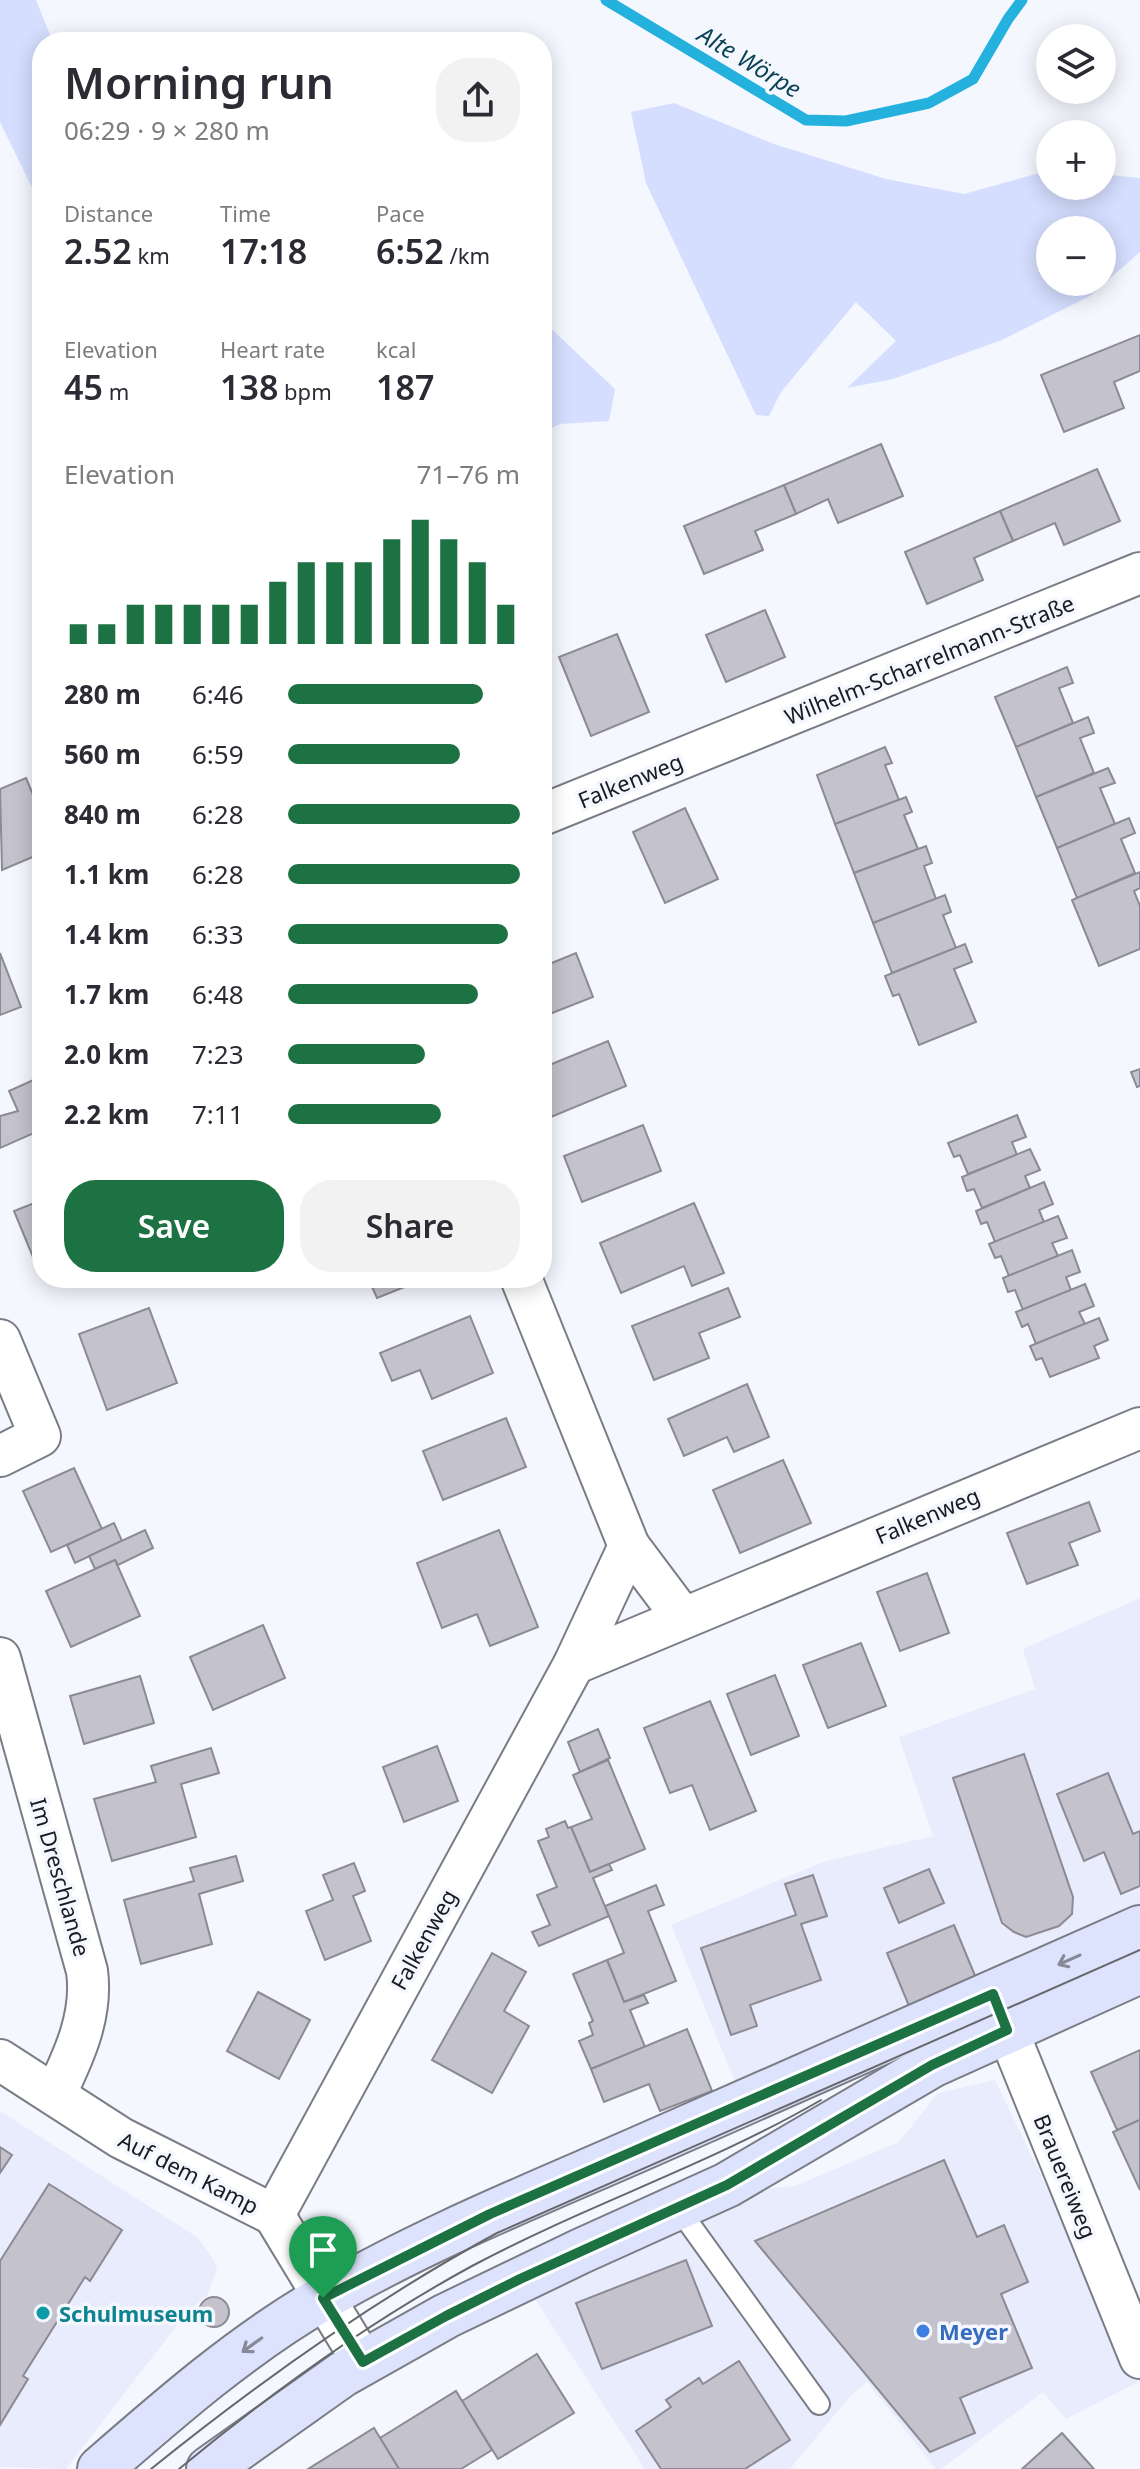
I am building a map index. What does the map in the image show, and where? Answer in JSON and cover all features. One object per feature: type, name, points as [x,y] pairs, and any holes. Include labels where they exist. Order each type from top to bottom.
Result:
[{"type":"street","name":"Wilhelm-Scharrelmann-Straße","points":[[718,745],[1140,573]]},
{"type":"street","name":"Falkenweg","points":[[552,811],[718,745]]},
{"type":"street","points":[[525,1288],[629,1546],[683,1618]]},
{"type":"street","points":[[0,1340],[40,1436],[0,1456]]},
{"type":"street","name":"Falkenweg","points":[[574,1664],[1140,1428]]},
{"type":"street","name":"Falkenweg","points":[[274,2215],[574,1664],[629,1546]]},
{"type":"street","name":"Im Dreschlande","points":[[0,1658],[87,1971],[90,1995],[71,2063],[55,2095]]},
{"type":"street","points":[[209,2469],[291,2409],[363,2362],[446,2316],[761,2167],[932,2065],[1000,2012],[1140,1928]]},
{"type":"street","points":[[100,2469],[189,2392],[323,2298],[490,2214],[1000,2012],[1140,1971]]},
{"type":"street","name":"Brauereiweg","points":[[1000,2012],[1140,2358]]},
{"type":"street","name":"Auf dem Kamp","points":[[0,2060],[121,2138],[274,2215],[363,2362]]},
{"type":"lane","points":[[678,2208],[819,2404]]},
{"type":"shaded area","points":[[0,0],[36,0],[49,32],[32,32],[32,188],[0,122]]},
{"type":"shaded area","points":[[674,103],[774,144],[886,179],[964,194],[1036,174],[1036,200],[1116,200],[1116,175],[1140,178],[1140,252],[1116,273],[1116,216],[1036,216],[1036,296],[1090,296],[1002,340],[893,379],[847,388],[896,341],[856,302],[781,392],[769,416],[756,415],[646,183],[631,112]]},
{"type":"shaded area","points":[[552,329],[615,389],[609,421],[560,424],[552,428]]},
{"type":"shaded area","points":[[1140,1598],[1140,1916],[742,2099],[671,1925],[823,1862],[933,1836],[899,1737],[1035,1689],[1023,1649]]},
{"type":"shaded area","points":[[995,2080],[1140,2381],[1066,2419],[1043,2392],[941,2469],[936,2469],[867,2382],[851,2395],[790,2469],[645,2469],[524,2282],[737,2191],[795,2186],[899,2142],[938,2093]]},
{"type":"shaded area","points":[[0,2111],[197,2237],[217,2268],[208,2294],[184,2316],[66,2469],[0,2467]]},
{"type":"building","points":[[1140,335],[1140,371],[1114,382],[1124,408],[1064,432],[1041,375]]},
{"type":"building","points":[[881,444],[903,496],[838,523],[828,499],[796,514],[784,485]]},
{"type":"building","points":[[1097,469],[1120,521],[1064,545],[1055,523],[1013,541],[1000,511]]},
{"type":"building","points":[[784,485],[796,514],[755,531],[763,550],[704,574],[684,526]]},
{"type":"building","points":[[1000,511],[1013,541],[974,558],[983,580],[927,604],[905,552]]},
{"type":"building","points":[[765,610],[785,657],[726,682],[706,635]]},
{"type":"building","points":[[617,634],[649,712],[591,736],[559,657]]},
{"type":"building","points":[[1067,667],[1073,683],[1059,688],[1073,723],[1016,747],[995,697]]},
{"type":"building","points":[[1088,717],[1094,733],[1080,738],[1094,773],[1036,797],[1016,747]]},
{"type":"building","points":[[885,747],[892,763],[885,765],[899,800],[835,824],[817,775]]},
{"type":"building","points":[[1108,768],[1115,783],[1100,788],[1115,824],[1057,848],[1036,797]]},
{"type":"building","points":[[26,778],[32,792],[32,857],[2,870],[0,789]]},
{"type":"building","points":[[906,797],[912,812],[904,815],[918,849],[854,873],[835,824]]},
{"type":"building","points":[[685,808],[718,879],[665,903],[633,832]]},
{"type":"building","points":[[1129,818],[1135,833],[1121,839],[1135,873],[1077,898],[1057,848]]},
{"type":"building","points":[[926,846],[932,863],[924,866],[936,899],[873,923],[854,873]]},
{"type":"building","points":[[1140,872],[1140,888],[1134,891],[1140,906],[1140,949],[1099,966],[1072,900]]},
{"type":"building","points":[[945,895],[951,912],[943,915],[956,948],[892,973],[873,923]]},
{"type":"building","points":[[965,944],[972,962],[954,969],[976,1022],[919,1045],[899,994],[893,996],[885,976]]},
{"type":"building","points":[[0,953],[21,1007],[0,1015]]},
{"type":"building","points":[[576,953],[593,997],[552,1013],[552,963]]},
{"type":"building","points":[[608,1041],[626,1086],[552,1117],[552,1064]]},
{"type":"building","points":[[1140,1069],[1140,1086],[1137,1087],[1131,1072]]},
{"type":"building","points":[[32,1081],[32,1134],[0,1148],[0,1116],[18,1111],[9,1091]]},
{"type":"building","points":[[1017,1115],[1026,1137],[1012,1142],[1017,1155],[968,1174],[960,1155],[954,1157],[948,1143]]},
{"type":"building","points":[[643,1125],[661,1171],[582,1202],[564,1156]]},
{"type":"building","points":[[1030,1149],[1040,1170],[1025,1176],[1030,1188],[982,1208],[974,1189],[967,1191],[962,1177]]},
{"type":"building","points":[[1044,1182],[1053,1204],[1039,1210],[1044,1222],[995,1242],[987,1222],[981,1224],[976,1211]]},
{"type":"building","points":[[694,1203],[724,1273],[692,1286],[684,1266],[621,1293],[600,1243]]},
{"type":"building","points":[[32,1204],[32,1255],[14,1211]]},
{"type":"building","points":[[1058,1216],[1067,1238],[1052,1243],[1058,1256],[1009,1276],[1001,1256],[995,1258],[989,1244]]},
{"type":"building","points":[[1072,1250],[1080,1272],[1066,1277],[1071,1290],[1023,1310],[1015,1290],[1008,1292],[1003,1278]]},
{"type":"building","points":[[1085,1284],[1094,1306],[1079,1312],[1085,1324],[1036,1344],[1028,1324],[1022,1327],[1016,1312]]},
{"type":"building","points":[[372,1288],[402,1288],[377,1298]]},
{"type":"building","points":[[728,1288],[740,1317],[699,1333],[709,1358],[654,1380],[632,1326]]},
{"type":"building","points":[[149,1308],[177,1383],[107,1410],[79,1334]]},
{"type":"building","points":[[470,1316],[493,1373],[432,1399],[420,1370],[392,1381],[380,1353]]},
{"type":"building","points":[[1099,1318],[1108,1340],[1094,1346],[1099,1358],[1050,1377],[1042,1358],[1036,1360],[1030,1346]]},
{"type":"building","points":[[747,1384],[769,1437],[734,1452],[727,1437],[684,1456],[668,1419]]},
{"type":"building","points":[[506,1418],[526,1467],[443,1500],[423,1451]]},
{"type":"building","points":[[783,1460],[811,1523],[740,1553],[713,1490]]},
{"type":"building","points":[[74,1468],[102,1529],[51,1552],[23,1491]]},
{"type":"building","points":[[1089,1502],[1100,1531],[1069,1543],[1078,1565],[1027,1584],[1007,1533]]},
{"type":"building","points":[[114,1523],[122,1541],[75,1563],[67,1545]]},
{"type":"building","points":[[145,1530],[153,1548],[118,1565],[115,1560],[95,1569],[89,1556]]},
{"type":"building","points":[[499,1530],[538,1627],[490,1646],[477,1614],[442,1628],[417,1563]]},
{"type":"building","points":[[115,1560],[140,1616],[71,1647],[46,1591]]},
{"type":"building","points":[[927,1573],[949,1633],[900,1651],[877,1592]]},
{"type":"building","points":[[263,1625],[285,1678],[213,1710],[190,1657]]},
{"type":"building","points":[[861,1643],[886,1706],[828,1728],[803,1665]]},
{"type":"building","points":[[775,1675],[799,1736],[751,1755],[727,1694]]},
{"type":"building","points":[[140,1676],[154,1723],[84,1744],[70,1696]]},
{"type":"building","points":[[710,1701],[756,1811],[710,1830],[692,1785],[670,1793],[644,1728]]},
{"type":"building","points":[[598,1729],[610,1758],[580,1772],[568,1742]]},
{"type":"building","points":[[437,1746],[458,1801],[404,1822],[383,1767]]},
{"type":"building","points":[[211,1748],[219,1773],[181,1784],[196,1837],[112,1861],[94,1799],[156,1782],[151,1766]]},
{"type":"building","points":[[1024,1754],[1073,1897],[1072,1914],[1059,1926],[1026,1937],[1002,1923],[953,1778]]},
{"type":"building","points":[[608,1760],[645,1849],[590,1872],[571,1827],[592,1819],[573,1775]]},
{"type":"building","points":[[1108,1773],[1133,1834],[1140,1831],[1140,1886],[1121,1894],[1104,1852],[1084,1861],[1057,1794]]},
{"type":"building","points":[[565,1821],[568,1828],[571,1827],[590,1872],[609,1864],[612,1870],[593,1878],[609,1916],[539,1946],[532,1932],[550,1925],[537,1895],[557,1887],[538,1841],[549,1837],[546,1829]]},
{"type":"building","points":[[236,1856],[243,1881],[199,1894],[212,1944],[141,1964],[124,1900],[194,1881],[190,1868]]},
{"type":"building","points":[[354,1863],[365,1891],[353,1896],[371,1941],[325,1960],[306,1911],[333,1900],[323,1875]]},
{"type":"building","points":[[929,1869],[944,1903],[899,1923],[884,1888]]},
{"type":"building","points":[[813,1875],[827,1916],[801,1924],[821,1980],[750,2005],[757,2026],[731,2035],[701,1948],[796,1915],[785,1884]]},
{"type":"building","points":[[656,1885],[664,1905],[648,1911],[676,1981],[624,2002],[607,1960],[624,1953],[605,1906]]},
{"type":"building","points":[[954,1925],[976,1978],[909,2006],[887,1953]]},
{"type":"building","points":[[492,1953],[526,1972],[504,2011],[529,2026],[492,2093],[432,2060]]},
{"type":"building","points":[[607,1960],[624,2002],[644,1995],[648,2003],[630,2010],[645,2047],[591,2069],[579,2041],[593,2035],[589,2023],[593,2021],[573,1974]]},
{"type":"building","points":[[258,1992],[310,2020],[279,2079],[227,2051]]},
{"type":"building","points":[[687,2029],[712,2091],[660,2111],[649,2084],[604,2102],[591,2069]]},
{"type":"building","points":[[1140,2050],[1140,2120],[1117,2130],[1091,2072]]},
{"type":"building","points":[[1140,2120],[1140,2190],[1113,2132]]},
{"type":"building","points":[[0,2147],[12,2155],[0,2173]]},
{"type":"building","name":"Meyer","points":[[944,2160],[977,2237],[1004,2225],[1028,2282],[1001,2294],[1032,2368],[960,2398],[975,2433],[930,2452],[755,2241]]},
{"type":"building","points":[[49,2184],[122,2230],[90,2281],[85,2277],[23,2376],[28,2379],[0,2425],[0,2261]]},
{"type":"building","points":[[686,2260],[712,2326],[602,2369],[576,2303]]},
{"type":"building","points":[[214,2297],[220,2298],[228,2306],[228,2318],[220,2326],[214,2327],[208,2326],[200,2318],[199,2312],[200,2306],[208,2298]]},
{"type":"building","points":[[537,2354],[574,2413],[498,2459],[462,2401]]},
{"type":"building","points":[[739,2361],[790,2440],[745,2469],[661,2469],[636,2431],[671,2407],[666,2400],[699,2378],[703,2384]]},
{"type":"building","points":[[456,2391],[492,2450],[461,2469],[399,2469],[380,2438]]},
{"type":"building","points":[[374,2428],[399,2469],[308,2469]]},
{"type":"building","points":[[1062,2433],[1094,2469],[1022,2469]]},
{"type":"waterway","name":"Alte Wörpe","points":[[606,0],[806,120],[846,121],[929,103],[973,79],[1022,0]]},
{"type":"tram line","points":[[151,2469],[319,2343],[406,2286],[497,2233],[1140,1950]]},
{"type":"tram line","points":[[179,2469],[321,2361],[472,2266],[559,2223],[735,2145],[821,2100]]},
{"type":"place","name":"Schulmuseum","points":[[43,2313]]},
{"type":"place","name":"Meyer","points":[[923,2331]]},
{"type":"route","points":[[993,1994],[1007,2030],[932,2065],[727,2185],[520,2279],[363,2362],[323,2298],[490,2214],[993,1994]]}]
